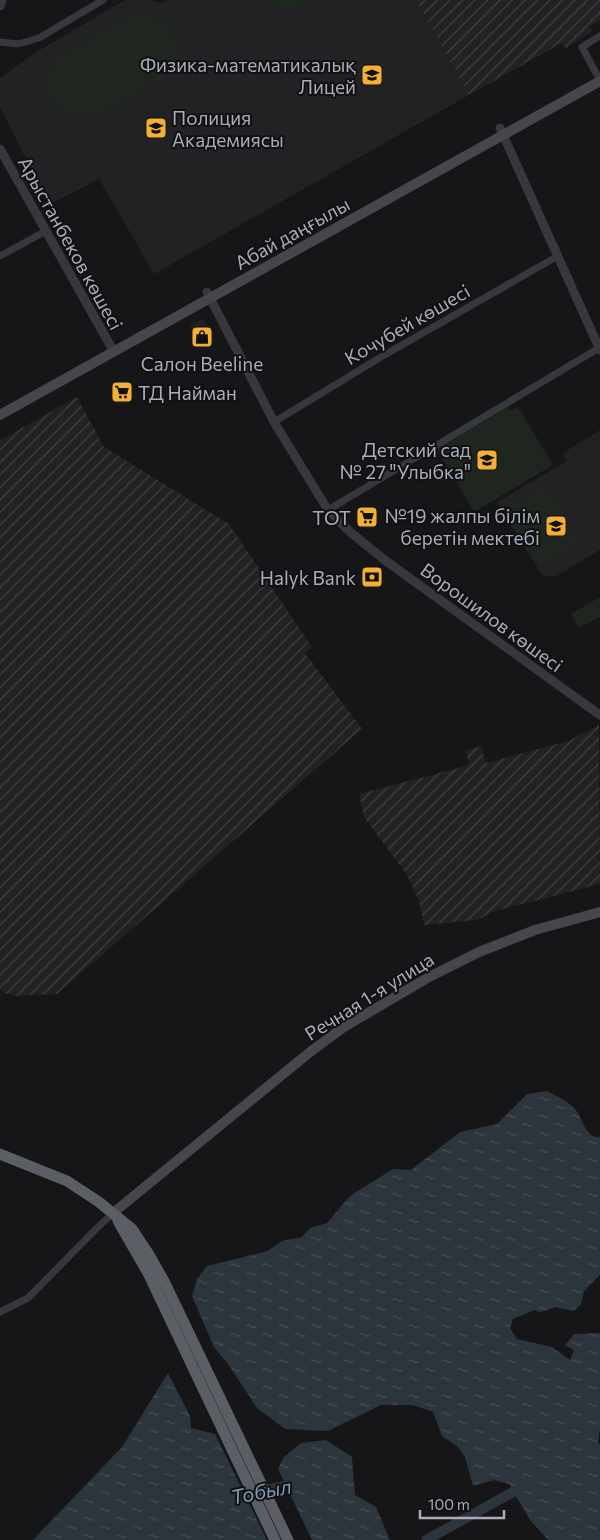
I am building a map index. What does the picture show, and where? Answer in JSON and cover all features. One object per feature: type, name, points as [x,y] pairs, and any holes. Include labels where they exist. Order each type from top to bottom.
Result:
[{"type":"highway","points":[[0,1154],[67,1181],[99,1202],[132,1230],[165,1283],[275,1540]]},
{"type":"highway","points":[[218,1409],[288,1540]]},
{"type":"main road","name":"Абай даңғылы","points":[[0,415],[112,349],[599,76]]},
{"type":"main road","name":"Абай даңғылы","points":[[0,407],[112,349]]},
{"type":"main road","name":"Речная 1-я улица","points":[[113,1214],[310,1052],[344,1027],[430,976],[480,952],[535,930],[600,912]]},
{"type":"street","points":[[0,6],[2,0]]},
{"type":"street","points":[[0,42],[18,44],[39,38],[103,0]]},
{"type":"street","points":[[599,76],[582,47],[600,36]]},
{"type":"street","points":[[328,510],[600,349],[502,131]]},
{"type":"street","name":"Арыстанбеков көшесі","points":[[0,149],[112,349]]},
{"type":"street","points":[[0,256],[46,230]]},
{"type":"street","name":"Кочубей көшесі","points":[[274,422],[558,256]]},
{"type":"street","name":"Ворошилов көшесі","points":[[209,295],[274,422],[328,510],[350,532],[386,561],[600,715]]},
{"type":"street","points":[[0,1312],[28,1298],[113,1214]]},
{"type":"shaded area","name":"Полиция Академиясы","points":[[125,0],[149,0],[162,3],[167,0],[416,0],[469,95],[154,274],[99,179],[49,205],[0,107],[0,78],[36,52]]},
{"type":"shaded area","points":[[267,0],[314,0],[296,8],[284,9]]},
{"type":"shaded area","points":[[416,0],[600,0],[600,20],[590,26],[592,32],[566,48],[562,43],[469,95]]},
{"type":"shaded area","points":[[141,13],[159,18],[173,30],[178,48],[174,67],[161,80],[101,114],[83,119],[65,115],[51,102],[46,84],[50,66],[63,52],[123,19]]},
{"type":"shaded area","points":[[203,319],[214,339],[207,342],[201,331],[195,334],[190,326]]},
{"type":"shaded area","points":[[77,397],[104,447],[229,524],[312,647],[305,653],[362,729],[57,994],[13,996],[0,991],[0,440]]},
{"type":"shaded area","points":[[508,407],[510,411],[518,407],[553,465],[474,512],[437,449]]},
{"type":"shaded area","name":"№19 жалпы білім беретін мектебі","points":[[600,430],[600,550],[555,577],[542,575],[497,502],[567,461],[563,453]]},
{"type":"shaded area","points":[[546,484],[581,542],[540,567],[505,509]]},
{"type":"shaded area","points":[[600,597],[600,617],[579,628],[571,614]]},
{"type":"shaded area","points":[[599,725],[600,884],[492,912],[478,920],[424,925],[419,901],[407,875],[364,817],[359,794],[469,765],[466,751],[481,746],[486,763],[568,741]]},
{"type":"water","points":[[547,1091],[572,1106],[591,1135],[600,1137],[600,1275],[584,1291],[581,1304],[574,1311],[556,1307],[540,1312],[534,1310],[513,1319],[510,1328],[517,1339],[552,1347],[570,1360],[574,1350],[565,1345],[574,1334],[600,1333],[600,1429],[598,1442],[600,1445],[600,1540],[548,1540],[530,1520],[509,1484],[494,1480],[473,1486],[465,1457],[458,1447],[442,1436],[433,1412],[413,1405],[381,1405],[328,1431],[285,1429],[257,1408],[228,1364],[214,1347],[192,1296],[197,1279],[207,1266],[268,1251],[282,1241],[302,1237],[310,1228],[327,1223],[350,1196],[393,1169],[411,1170],[460,1132],[497,1124],[527,1094]]},
{"type":"water","points":[[168,1373],[190,1416],[191,1428],[215,1434],[267,1540],[33,1540],[122,1447]]},
{"type":"water","points":[[326,1440],[352,1457],[355,1495],[376,1507],[390,1540],[312,1540],[278,1469],[284,1457],[301,1443]]},
{"type":"waterway","name":"Тобыл","points":[[231,1497],[300,1483]]},
{"type":"waterway","name":"Тобыл","points":[[426,1540],[524,1486]]},
{"type":"place","name":"Физика-математикалық Лицей","points":[[372,75]]},
{"type":"place","name":"Полиция Академиясы","points":[[156,128]]},
{"type":"place","name":"Cалон Beeline","points":[[202,337]]},
{"type":"place","name":"ТД Найман","points":[[122,392]]},
{"type":"place","name":"Детский сад № 27 \"Улыбка\"","points":[[487,460]]},
{"type":"place","name":"ТОТ","points":[[367,517]]},
{"type":"place","name":"№19 жалпы білім беретін мектебі","points":[[556,526]]},
{"type":"place","name":"Halyk Bank","points":[[372,577]]}]
